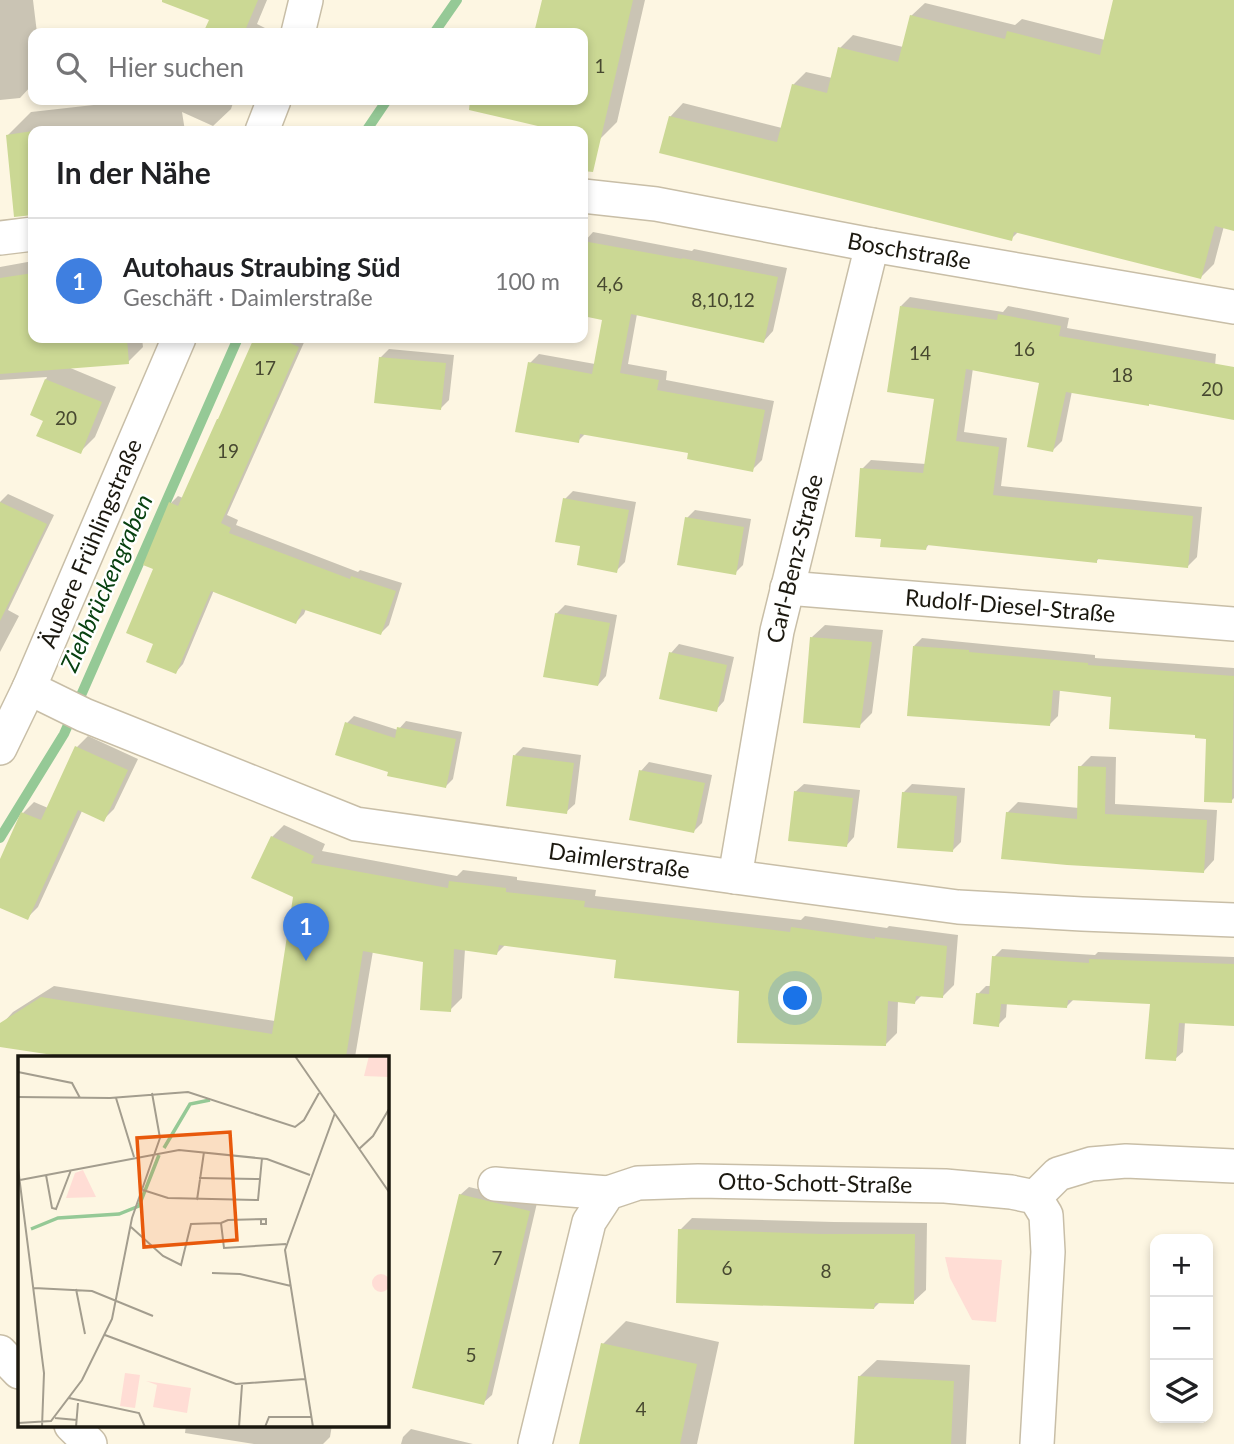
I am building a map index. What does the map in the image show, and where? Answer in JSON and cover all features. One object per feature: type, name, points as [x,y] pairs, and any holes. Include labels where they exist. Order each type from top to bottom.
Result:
[{"type":"street","points":[[299,28],[306,0]]},
{"type":"street","points":[[264,126],[272,105]]},
{"type":"street","name":"Boschstraße","points":[[588,197],[656,204],[1234,307]]},
{"type":"street","points":[[0,238],[28,235]]},
{"type":"street","name":"Carl-Benz-Straße","points":[[735,877],[777,631],[872,244]]},
{"type":"street","name":"Äußere Frühlingstraße","points":[[0,748],[29,688],[177,343]]},
{"type":"street","name":"Rudolf-Diesel-Straße","points":[[787,588],[1234,624]]},
{"type":"street","name":"Daimlerstraße","points":[[29,688],[75,710],[356,824],[958,907],[1234,920]]},
{"type":"street","points":[[1037,1444],[1048,1252],[1046,1215],[1035,1197],[1058,1174],[1091,1164],[1126,1161],[1234,1166]]},
{"type":"street","name":"Otto-Schott-Straße","points":[[608,1193],[638,1183],[698,1181],[945,1186],[1035,1197]]},
{"type":"street","points":[[495,1184],[608,1193],[589,1222],[535,1444]]},
{"type":"street","points":[[0,1352],[18,1371]]},
{"type":"street","points":[[72,1426],[90,1444]]},
{"type":"shaded area","points":[[945,1257],[1002,1260],[996,1322],[972,1320],[950,1278]]},
{"type":"building","points":[[258,0],[246,28],[205,28],[209,20],[162,2]]},
{"type":"building","points":[[542,0],[633,0],[593,172],[588,172],[588,126],[538,126],[469,110],[470,105],[588,105],[588,28],[535,28]]},
{"type":"building","points":[[1113,0],[1234,0],[1234,231],[1215,226],[1201,279],[1014,232],[1012,241],[659,153],[669,116],[777,142],[792,84],[827,93],[838,47],[898,62],[910,15],[1005,39],[1007,31],[1100,55]]},
{"type":"building","points":[[28,132],[28,216],[14,217],[6,135]]},
{"type":"building","points":[[588,242],[778,277],[764,343],[631,314],[620,373],[659,380],[657,390],[765,410],[753,472],[687,459],[688,453],[580,434],[579,443],[515,432],[528,362],[592,374],[602,320],[588,317]]},
{"type":"building","points":[[28,274],[28,343],[127,343],[129,364],[0,374],[0,278]]},
{"type":"building","points":[[900,306],[997,320],[998,314],[1061,326],[1059,336],[1234,367],[1234,420],[1066,392],[1053,452],[1027,447],[1039,383],[966,369],[956,441],[999,447],[993,495],[1193,516],[1188,568],[1097,559],[1097,563],[927,545],[926,550],[880,547],[881,539],[855,537],[860,468],[923,473],[934,399],[887,392]]},
{"type":"building","points":[[252,343],[290,343],[299,347],[221,523],[231,528],[229,533],[350,579],[351,576],[396,591],[381,635],[302,609],[296,624],[211,591],[176,674],[146,662],[153,644],[126,633],[153,569],[143,565],[169,502],[178,506]]},
{"type":"building","points":[[379,357],[446,363],[441,410],[374,403]]},
{"type":"building","points":[[45,379],[102,402],[81,454],[36,436],[43,421],[30,415]]},
{"type":"building","points":[[563,498],[629,510],[617,573],[577,565],[580,546],[555,542]]},
{"type":"building","points":[[0,502],[47,524],[0,621]]},
{"type":"building","points":[[685,517],[744,527],[736,575],[677,565]]},
{"type":"building","points":[[555,613],[610,623],[598,686],[543,677]]},
{"type":"building","points":[[810,637],[872,642],[860,728],[803,723]]},
{"type":"building","points":[[913,646],[1088,665],[1234,676],[1232,803],[1204,802],[1206,739],[1195,738],[1195,735],[1109,729],[1111,697],[1053,690],[1050,726],[907,716]]},
{"type":"building","points":[[669,652],[727,665],[717,712],[659,699]]},
{"type":"building","points":[[345,722],[395,738],[397,727],[456,739],[446,788],[387,776],[388,772],[335,755]]},
{"type":"building","points":[[75,746],[128,770],[104,822],[78,810],[28,920],[0,908],[0,859],[21,812],[41,820]]},
{"type":"building","points":[[513,755],[574,763],[567,814],[506,806]]},
{"type":"building","points":[[1078,766],[1106,767],[1105,814],[1207,820],[1204,873],[1001,859],[1006,812],[1077,819]]},
{"type":"building","points":[[639,770],[705,783],[694,833],[629,820]]},
{"type":"building","points":[[794,791],[853,798],[847,847],[788,841]]},
{"type":"building","points":[[902,792],[957,796],[953,852],[897,848]]},
{"type":"building","points":[[271,836],[314,856],[311,863],[448,888],[449,881],[506,888],[506,892],[585,901],[584,907],[790,932],[791,927],[947,946],[943,998],[916,996],[915,1004],[888,1001],[886,1046],[737,1043],[739,991],[614,978],[616,960],[499,945],[497,955],[454,949],[451,1012],[420,1010],[423,962],[363,951],[346,1056],[59,1056],[0,1047],[0,1023],[41,997],[272,1034],[293,897],[251,878]]},
{"type":"building","points":[[992,956],[1089,963],[1089,959],[1234,964],[1234,1026],[1179,1023],[1176,1061],[1145,1059],[1150,1004],[1068,1000],[1067,1008],[1001,1004],[999,1027],[973,1024],[976,993],[989,994]]},
{"type":"building","points":[[459,1194],[530,1211],[484,1405],[412,1388]]},
{"type":"building","points":[[678,1229],[915,1234],[914,1304],[875,1303],[874,1309],[676,1303]]},
{"type":"building","points":[[601,1343],[697,1364],[680,1444],[579,1444]]},
{"type":"building","points":[[858,1376],[954,1381],[951,1444],[854,1444]]},
{"type":"waterway","name":"Ziehbrückengraben","points":[[437,28],[457,0]]},
{"type":"waterway","name":"Ziehbrückengraben","points":[[369,126],[384,105]]},
{"type":"waterway","name":"Ziehbrückengraben","points":[[0,838],[64,734],[236,343]]},
{"type":"place","name":"Autohaus Straubing Süd","points":[[306,961]]}]
